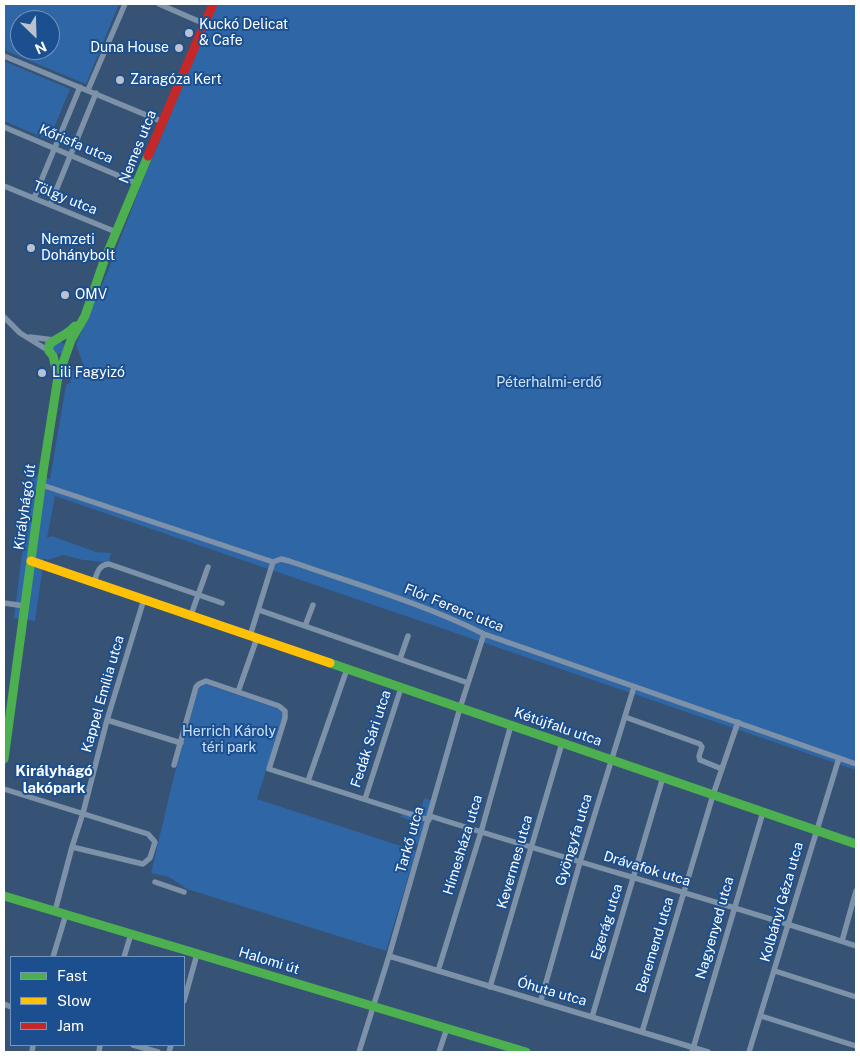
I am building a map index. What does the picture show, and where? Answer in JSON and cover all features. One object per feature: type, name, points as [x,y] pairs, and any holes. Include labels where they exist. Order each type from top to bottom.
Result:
[{"type":"street","points":[[88,90],[125,4]]},
{"type":"street","points":[[159,4],[205,24]]},
{"type":"street","name":"Nemes utca","points":[[68,352],[71,340],[85,316],[116,232],[214,4]]},
{"type":"street","points":[[4,56],[163,122]]},
{"type":"street","points":[[34,198],[80,87]]},
{"type":"street","points":[[50,205],[96,93]]},
{"type":"street","name":"Kőrisfa utca","points":[[4,127],[138,184]]},
{"type":"street","name":"Tölgy utca","points":[[4,186],[116,232]]},
{"type":"street","name":"Nemes utca","points":[[57,339],[67,335],[76,324],[93,285],[100,274]]},
{"type":"street","points":[[4,318],[26,336],[60,358],[68,352],[66,341],[26,336]]},
{"type":"street","points":[[51,353],[50,345],[57,339]]},
{"type":"street","name":"Királyhágó út","points":[[4,759],[58,377],[68,352]]},
{"type":"street","name":"Királyhágó út","points":[[51,353],[58,377]]},
{"type":"street","name":"Flór Ferenc utca","points":[[42,485],[273,562],[281,559],[289,561],[408,602],[456,620],[484,634],[856,764]]},
{"type":"street","name":"Kétújfalu utca","points":[[31,561],[856,844]]},
{"type":"street","points":[[174,765],[196,687],[206,682],[238,692],[273,562]]},
{"type":"street","points":[[94,582],[100,568],[109,564],[222,603]]},
{"type":"street","points":[[191,615],[208,567]]},
{"type":"street","name":"Kappel Emília utca","points":[[55,911],[107,720],[144,599]]},
{"type":"street","points":[[4,603],[25,606]]},
{"type":"street","points":[[305,626],[313,604]]},
{"type":"street","points":[[259,610],[468,683]]},
{"type":"street","name":"Tarkő utca","points":[[359,1052],[389,956],[460,708],[484,634]]},
{"type":"street","points":[[400,659],[408,636]]},
{"type":"street","points":[[308,781],[346,669]]},
{"type":"street","name":"Gyöngyfa utca","points":[[541,1000],[580,862],[634,687]]},
{"type":"street","name":"Fedák Sári utca","points":[[365,799],[401,688]]},
{"type":"street","name":"Drávafok utca","points":[[238,692],[279,706],[285,711],[285,718],[269,769],[856,946]]},
{"type":"street","points":[[625,717],[700,744],[702,747],[699,756],[700,760],[722,769]]},
{"type":"street","points":[[107,720],[180,743]]},
{"type":"street","name":"Beremend utca","points":[[642,1032],[713,795],[738,722]]},
{"type":"street","name":"Hímesháza utca","points":[[438,971],[481,832],[511,725]]},
{"type":"street","name":"Kevermes utca","points":[[490,987],[562,743]]},
{"type":"street","name":"Kolbányi Géza utca","points":[[749,1052],[839,758]]},
{"type":"street","name":"Egerág utca","points":[[592,1017],[663,777]]},
{"type":"street","points":[[4,789],[148,834],[155,842],[150,858],[143,864],[72,847]]},
{"type":"street","name":"Nagyenyed utca","points":[[693,1050],[763,812]]},
{"type":"street","points":[[155,882],[184,892]]},
{"type":"street","points":[[842,941],[856,891]]},
{"type":"street","name":"Halomi út","points":[[4,896],[447,1028],[508,1050],[526,1052]]},
{"type":"street","points":[[53,956],[66,914]]},
{"type":"street","points":[[124,956],[131,934]]},
{"type":"street","points":[[185,997],[197,954]]},
{"type":"street","name":"Óhuta utca","points":[[389,956],[490,987],[541,1000],[693,1050],[708,1052]]},
{"type":"street","points":[[775,971],[856,997]]},
{"type":"street","points":[[761,1016],[856,1046]]},
{"type":"street","points":[[439,1052],[447,1028]]},
{"type":"street","points":[[137,1046],[158,1052]]},
{"type":"green space","points":[[4,4],[119,4],[86,84],[28,60],[60,60],[60,10],[10,10],[10,52],[4,50]]},
{"type":"green space","name":"Péterhalmi-erdő","points":[[217,4],[856,4],[856,770],[55,496],[47,538],[52,536],[96,552],[111,553],[109,561],[83,560],[63,555],[47,560],[44,558],[35,621],[14,618],[32,474],[50,479],[66,385],[71,382],[69,373],[83,364],[76,344]]},
{"type":"green space","points":[[4,61],[70,89],[49,140],[4,121]]},
{"type":"green space","points":[[57,342],[61,342],[65,348],[61,354],[57,354],[53,350],[53,346]]},
{"type":"green space","name":"Herrich Károly téri park","points":[[205,684],[279,709],[282,712],[283,717],[257,799],[416,851],[386,951],[187,889],[169,877],[151,873],[174,776],[198,689]]},
{"type":"green space","points":[[424,798],[433,801],[428,818],[409,813],[410,810],[421,811]]},
{"type":"green space","points":[[402,814],[427,821],[420,845],[410,842],[416,826],[414,821],[400,817]]},
{"type":"traffic: fast","points":[[4,759],[43,472],[58,377],[71,340],[85,316],[104,261],[148,156]]},
{"type":"traffic: fast","points":[[58,377],[53,356],[49,351],[49,345],[75,326]]},
{"type":"traffic: fast","points":[[330,663],[856,844]]},
{"type":"traffic: fast","points":[[4,896],[526,1052]]},
{"type":"traffic: slow","points":[[31,561],[330,663]]},
{"type":"traffic: jam","points":[[148,156],[213,4]]},
{"type":"place","name":"Kuckó Delicat & Cafe","points":[[189,33]]},
{"type":"place","name":"Duna House","points":[[179,48]]},
{"type":"place","name":"Zaragóza Kert","points":[[120,80]]},
{"type":"place","name":"Nemzeti Dohánybolt","points":[[31,248]]},
{"type":"place","name":"OMV","points":[[65,295]]},
{"type":"place","name":"Lili Fagyizó","points":[[42,373]]},
{"type":"district","name":"Királyhágó lakópark","points":[[54,780]]}]
